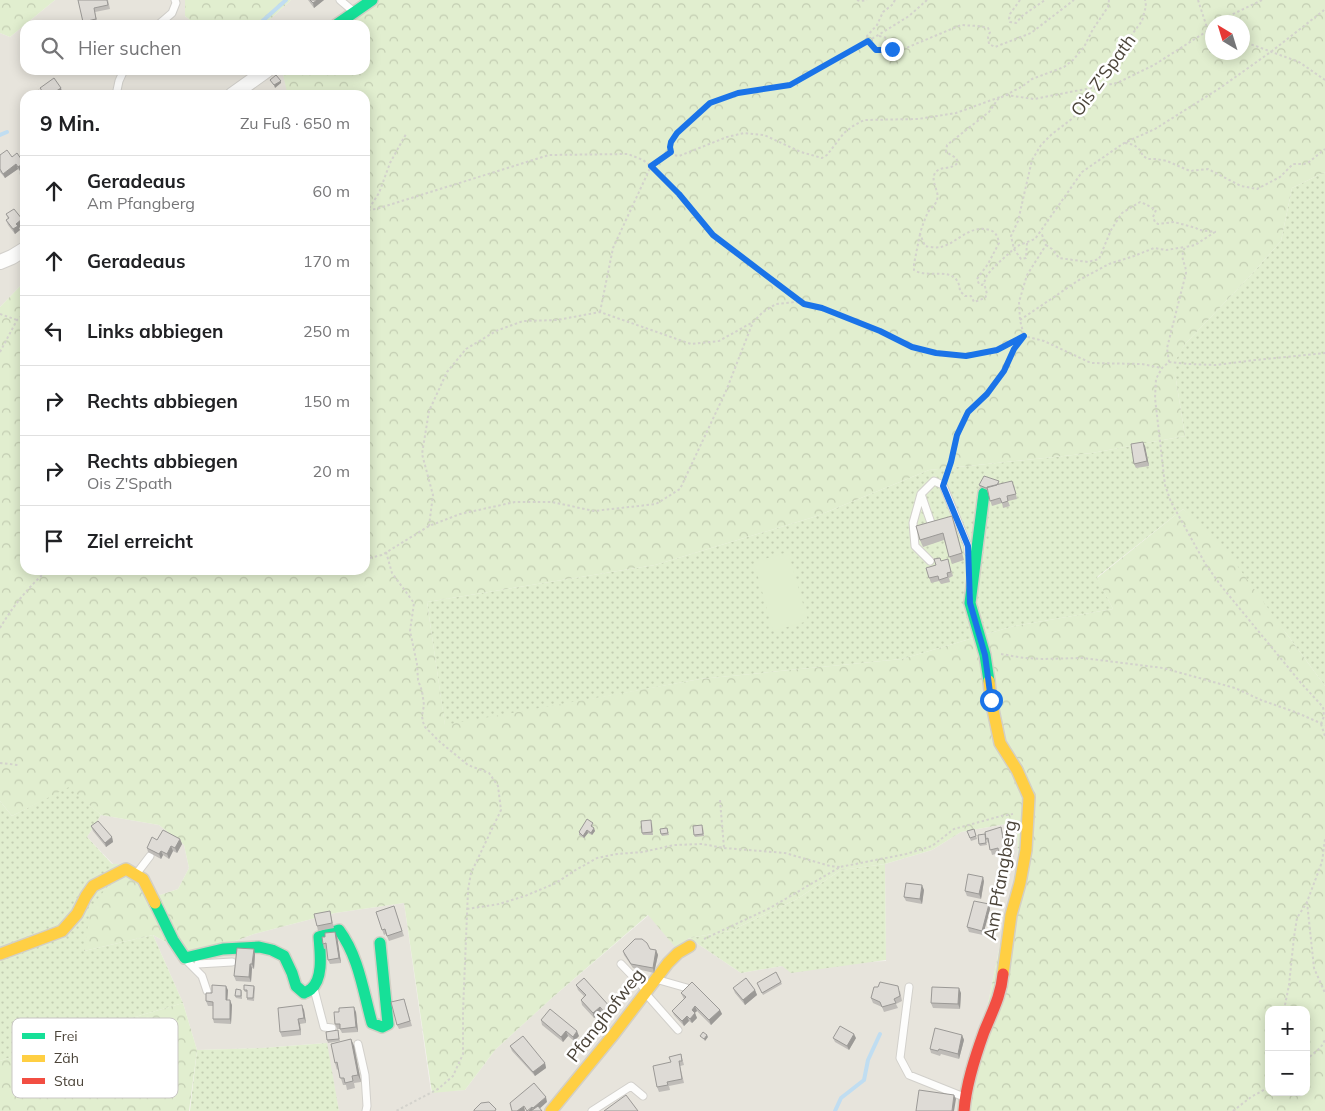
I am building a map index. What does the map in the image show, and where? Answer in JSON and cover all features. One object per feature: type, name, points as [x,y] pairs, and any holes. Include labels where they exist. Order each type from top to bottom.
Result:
[{"type":"street","points":[[344,20],[372,0]]},
{"type":"street","points":[[239,90],[260,75]]},
{"type":"street","points":[[0,262],[20,251]]},
{"type":"street","name":"Am Pfangberg","points":[[964,1111],[965,1097],[981,1040],[996,1004],[1002,983],[1007,938],[1026,850],[1029,812],[1029,798],[1017,770],[1000,743],[991,700],[985,655],[970,603],[984,493]]},
{"type":"street","points":[[0,954],[62,931],[77,914],[93,886],[126,869],[143,879],[173,940],[188,961],[223,948],[259,947],[272,950],[284,956],[296,986],[304,993],[313,988],[319,976],[321,964],[319,937],[339,930],[345,937],[353,957],[372,1023],[382,1027],[388,1024],[380,943]]},
{"type":"street","name":"Pfanghofweg","points":[[551,1111],[673,958],[690,946]]},
{"type":"lane","points":[[163,20],[172,12],[176,3],[175,0]]},
{"type":"lane","points":[[340,0],[354,13]]},
{"type":"lane","points":[[117,90],[122,75]]},
{"type":"lane","points":[[930,562],[915,546],[913,523],[921,494],[934,481],[943,486],[968,546],[970,603]]},
{"type":"lane","points":[[921,494],[931,523]]},
{"type":"lane","points":[[136,875],[150,856]]},
{"type":"lane","points":[[188,961],[232,962]]},
{"type":"lane","points":[[188,961],[202,976],[207,991]]},
{"type":"lane","points":[[621,964],[678,1030]]},
{"type":"lane","points":[[656,979],[687,988]]},
{"type":"lane","points":[[908,987],[900,1058],[909,1075],[965,1097]]},
{"type":"lane","points":[[313,988],[324,1027],[332,1028]]},
{"type":"lane","points":[[358,1044],[366,1075],[366,1111]]},
{"type":"lane","points":[[592,1111],[631,1086],[643,1096]]},
{"type":"path","points":[[857,0],[860,2],[867,0]]},
{"type":"path","points":[[895,0],[883,12],[877,25],[867,36],[868,41],[876,50],[906,48],[961,25],[988,28],[990,32],[988,37],[989,44],[995,47],[1031,33],[1074,0]]},
{"type":"path","points":[[927,0],[909,16],[877,36],[790,85],[738,93],[710,103],[677,133],[671,142],[671,152],[673,155],[679,156],[727,137],[744,133],[764,135],[801,152],[822,158],[827,155],[844,133],[864,120],[918,119],[956,113],[1006,95],[1034,99],[1117,83],[1154,65],[1205,33]]},
{"type":"path","points":[[1020,0],[1010,14],[1010,22],[1016,23],[1022,16],[1045,0]]},
{"type":"path","points":[[1109,0],[1108,7],[1092,28],[1084,47],[1073,60],[1064,67],[1032,78],[1023,86],[998,99],[989,112],[947,145],[946,152],[956,158],[958,162],[952,168],[939,170],[936,173],[934,182],[938,198],[937,202],[929,210],[920,234],[914,270],[919,273],[938,272],[952,275],[960,284],[960,292],[965,296],[971,296],[974,302],[985,298],[988,294],[984,283],[987,275],[1017,246],[1036,239],[1082,172],[1124,143],[1155,130],[1220,88],[1272,52],[1325,8]]},
{"type":"path","name":"Ois Z'Spath","points":[[1014,249],[1011,236],[1018,221],[1032,160],[1041,145],[1073,118],[1092,94],[1100,75],[1142,22],[1146,6],[1144,0]]},
{"type":"path","points":[[1198,0],[1205,20]]},
{"type":"path","points":[[1231,15],[1262,0]]},
{"type":"path","points":[[877,36],[887,38],[883,47],[886,50]]},
{"type":"path","points":[[1250,44],[1299,62],[1325,80]]},
{"type":"path","points":[[370,205],[379,193],[390,163],[406,134]]},
{"type":"path","points":[[1124,143],[1134,145],[1148,159],[1156,158],[1167,161],[1190,171],[1208,169],[1241,186],[1257,189],[1280,177],[1293,164],[1309,162],[1325,149]]},
{"type":"path","points":[[600,312],[614,248],[651,166],[671,152]]},
{"type":"path","points":[[370,210],[549,155],[628,154],[643,160],[651,166],[679,194],[713,235],[804,304]]},
{"type":"path","points":[[1020,320],[1073,284],[1109,264],[1154,248],[1166,250],[1185,247],[1216,232],[1199,230],[1174,222],[1158,224],[1153,217],[1156,210],[1140,202],[1122,213],[1111,230],[1099,259],[1088,262],[1059,258],[1046,245],[1042,232]]},
{"type":"path","points":[[920,234],[925,246],[931,247],[942,246],[974,230],[987,230],[996,234],[999,240],[998,245],[977,279],[979,284],[982,285],[984,283]]},
{"type":"path","points":[[1014,249],[1021,259],[1026,258],[1027,243]]},
{"type":"path","points":[[1024,336],[1018,302],[1027,275],[1046,245]]},
{"type":"path","points":[[1169,362],[1167,348],[1186,273],[1182,257],[1185,247]]},
{"type":"path","points":[[429,526],[433,495],[422,454],[430,411],[447,372],[466,349],[496,331],[522,321],[556,320],[600,312],[691,344],[719,340],[753,322],[763,312],[776,304],[795,302],[822,308],[880,331],[912,347],[936,353],[966,356],[997,350],[1024,336],[1044,341],[1090,363],[1142,364],[1162,368]]},
{"type":"path","points":[[0,314],[17,320]]},
{"type":"path","points":[[0,352],[20,317]]},
{"type":"path","points":[[370,558],[382,555],[429,526],[460,514],[515,502],[552,502],[594,511],[656,504],[680,489],[726,391],[753,322]]},
{"type":"path","points":[[943,486],[957,435],[968,412],[987,394],[1004,371],[1014,349],[1024,336]]},
{"type":"path","points":[[1325,353],[1216,365],[1169,362],[1162,368],[1156,379],[1155,398],[1165,485],[1171,502],[1206,564],[1222,587],[1301,683],[1324,707],[1322,724],[1325,736]]},
{"type":"path","points":[[386,552],[392,573],[414,603],[410,631],[417,664],[418,680],[422,691],[424,706],[422,716],[425,728],[468,765],[489,773],[498,786],[501,810],[471,874],[468,890],[463,1054],[453,1076],[438,1089],[396,1111]]},
{"type":"path","points":[[0,628],[6,617],[43,575]]},
{"type":"path","points":[[997,653],[1024,658],[1083,658],[1163,668],[1235,688],[1325,725]]},
{"type":"path","points":[[0,763],[18,765]]},
{"type":"path","points":[[720,800],[724,848]]},
{"type":"path","points":[[467,909],[499,904],[524,896],[556,883],[597,858],[617,854],[643,852],[674,845],[702,844],[724,848],[785,852],[830,866],[840,866],[906,854],[932,846],[954,829],[1001,816],[1029,812]]},
{"type":"path","points":[[1285,1006],[1289,985],[1295,926],[1297,918],[1307,902],[1322,862],[1325,840]]},
{"type":"path","points":[[690,946],[770,908],[840,866]]},
{"type":"path","points":[[1307,902],[1314,968],[1325,993]]},
{"type":"path","points":[[1310,1057],[1321,1047],[1325,1040]]},
{"type":"path","points":[[1233,1111],[1265,1089]]},
{"type":"shaded area","points":[[55,0],[185,0],[185,16],[190,20],[31,20]]},
{"type":"shaded area","points":[[291,0],[367,0],[338,20],[269,20]]},
{"type":"shaded area","points":[[20,29],[20,75],[283,75],[287,90],[20,90],[20,286],[0,307],[0,33],[10,37]]},
{"type":"shaded area","points":[[101,815],[159,825],[184,845],[189,868],[178,889],[160,895],[113,864],[87,837]]},
{"type":"shaded area","points":[[1017,822],[1018,858],[986,1013],[959,1111],[339,1111],[326,1043],[262,1048],[197,1050],[183,1003],[153,935],[193,957],[254,934],[335,913],[404,903],[431,1092],[465,1090],[495,1050],[553,997],[649,915],[676,947],[689,938],[741,973],[782,966],[886,961],[885,864],[932,850],[961,832]]},
{"type":"green space","points":[[0,0],[55,0],[31,20],[20,20],[20,29],[10,37],[0,33]]},
{"type":"green space","points":[[185,0],[291,0],[269,20],[190,20],[185,16]]},
{"type":"green space","points":[[367,0],[1325,0],[1325,172],[1292,188],[1281,241],[1185,344],[1173,365],[1185,436],[1092,453],[929,470],[817,516],[655,565],[427,602],[445,725],[700,679],[902,659],[1014,626],[1113,609],[1097,578],[1183,509],[1228,553],[1325,686],[1325,1111],[959,1111],[986,1013],[1018,858],[1017,822],[961,832],[932,850],[885,864],[841,870],[797,899],[730,931],[689,938],[676,948],[648,915],[495,1050],[465,1090],[432,1093],[404,903],[335,913],[254,934],[193,957],[153,935],[84,951],[91,907],[126,864],[160,895],[178,889],[189,868],[184,845],[159,825],[101,815],[69,787],[12,816],[0,801],[0,307],[20,286],[20,575],[370,575],[370,90],[287,90],[283,75],[370,75],[370,20],[338,20]]},
{"type":"green space","points":[[1325,172],[1325,686],[1286,633],[1183,509],[1097,577],[1113,609],[1014,626],[902,659],[700,679],[445,726],[427,602],[655,565],[817,516],[929,470],[1092,453],[1185,436],[1172,365],[1185,344],[1281,241],[1292,188]]},
{"type":"green space","points":[[788,552],[808,621],[773,631],[754,562]]},
{"type":"green space","points":[[69,786],[101,815],[87,837],[112,864],[126,864],[84,951],[153,935],[183,1003],[132,1018],[12,1018],[12,1057],[0,1061],[0,801],[12,816]]},
{"type":"green space","points":[[885,864],[886,960],[791,973],[782,966],[741,973],[689,938],[730,931],[797,899],[841,870]]},
{"type":"green space","points":[[183,1003],[197,1050],[189,1111],[0,1111],[0,1061],[12,1057],[12,1098],[178,1098],[178,1018],[132,1018]]},
{"type":"green space","points":[[327,1043],[339,1111],[190,1111],[197,1050]]},
{"type":"building","points":[[78,0],[107,0],[108,5],[94,8],[96,19],[83,20]]},
{"type":"building","points":[[276,75],[281,81],[274,85],[270,80]]},
{"type":"building","points":[[54,78],[61,88],[58,90],[41,90],[40,88]]},
{"type":"building","points":[[7,150],[12,157],[17,153],[20,157],[20,166],[18,167],[16,164],[3,174],[0,169],[0,155]]},
{"type":"building","points":[[14,209],[20,216],[20,221],[16,224],[18,226],[13,229],[6,220],[9,218],[6,214]]},
{"type":"building","points":[[1143,442],[1147,461],[1134,464],[1131,444]]},
{"type":"building","points":[[984,476],[999,481],[997,485],[986,488],[979,485]]},
{"type":"building","points":[[1012,481],[1016,494],[1007,496],[1008,501],[1002,503],[1000,498],[990,501],[987,487]]},
{"type":"building","points":[[952,516],[962,553],[949,557],[943,533],[920,540],[916,526]]},
{"type":"building","points":[[940,558],[941,561],[948,559],[951,572],[947,573],[948,577],[939,580],[938,576],[929,578],[926,568],[936,565],[934,559]]},
{"type":"building","points":[[587,819],[593,823],[591,826],[594,828],[591,833],[587,830],[583,836],[579,832]]},
{"type":"building","points":[[651,820],[652,832],[642,833],[641,821]]},
{"type":"building","points":[[98,821],[112,837],[105,843],[91,826]]},
{"type":"building","points":[[702,825],[703,834],[694,835],[693,826]]},
{"type":"building","points":[[1001,827],[1004,844],[1011,842],[1012,852],[999,854],[998,848],[990,850],[985,832]]},
{"type":"building","points":[[667,828],[668,833],[661,834],[660,829]]},
{"type":"building","points":[[974,829],[976,836],[970,838],[967,831]]},
{"type":"building","points":[[163,830],[180,839],[175,848],[171,846],[167,854],[161,851],[159,854],[147,848],[152,837],[157,840]]},
{"type":"building","points":[[985,834],[986,843],[979,844],[978,835]]},
{"type":"building","points":[[968,874],[983,877],[979,894],[965,891]]},
{"type":"building","points":[[906,883],[922,885],[920,899],[904,897]]},
{"type":"building","points":[[974,901],[989,904],[982,931],[967,927]]},
{"type":"building","points":[[394,906],[402,931],[387,936],[385,929],[382,930],[376,912]]},
{"type":"building","points":[[330,911],[332,923],[317,926],[314,914]]},
{"type":"building","points":[[335,932],[339,958],[328,960],[326,943],[323,944],[322,937],[325,937],[325,933]]},
{"type":"building","points":[[635,939],[642,939],[650,949],[656,950],[653,968],[631,964],[623,951]]},
{"type":"building","points":[[237,948],[254,949],[249,977],[234,976]]},
{"type":"building","points":[[776,972],[781,982],[762,993],[757,983]]},
{"type":"building","points":[[584,978],[611,1008],[605,1013],[600,1007],[593,1013],[581,1000],[586,995],[576,985]]},
{"type":"building","points":[[746,978],[755,990],[743,1000],[733,988]]},
{"type":"building","points":[[692,982],[720,1010],[709,1020],[695,1006],[692,1010],[695,1013],[690,1019],[687,1016],[682,1021],[672,1011],[686,997],[681,993]]},
{"type":"building","points":[[880,982],[898,986],[900,996],[894,999],[896,1003],[882,1007],[880,1002],[871,998],[874,987],[878,987]]},
{"type":"building","points":[[212,985],[226,986],[226,1000],[230,1000],[230,1019],[213,1019],[213,1002],[206,1001],[206,993],[212,993]]},
{"type":"building","points":[[244,985],[254,986],[253,998],[247,998],[247,990],[244,990]]},
{"type":"building","points":[[932,987],[959,988],[958,1004],[931,1003]]},
{"type":"building","points":[[236,989],[241,990],[241,996],[235,996]]},
{"type":"building","points":[[404,999],[410,1021],[397,1025],[391,1002]]},
{"type":"building","points":[[302,1005],[304,1018],[298,1019],[300,1030],[280,1032],[278,1008]]},
{"type":"building","points":[[354,1007],[356,1027],[340,1029],[340,1024],[335,1024],[334,1012],[339,1012],[339,1008]]},
{"type":"building","points":[[550,1009],[577,1031],[573,1037],[566,1031],[561,1037],[541,1020]]},
{"type":"building","points":[[840,1026],[854,1034],[847,1046],[833,1038]]},
{"type":"building","points":[[935,1028],[962,1035],[958,1054],[939,1049],[938,1051],[930,1049]]},
{"type":"building","points":[[338,1030],[339,1039],[327,1040],[326,1032]]},
{"type":"building","points":[[703,1032],[707,1035],[704,1039],[700,1036]]},
{"type":"building","points":[[523,1036],[545,1063],[533,1072],[510,1046]]},
{"type":"building","points":[[351,1039],[358,1075],[352,1076],[353,1081],[345,1083],[344,1078],[340,1078],[331,1044]]},
{"type":"building","points":[[681,1054],[682,1061],[679,1061],[682,1079],[667,1082],[668,1085],[657,1087],[653,1066],[671,1062],[669,1057]]},
{"type":"building","points":[[534,1083],[546,1097],[527,1111],[524,1106],[517,1111],[512,1111],[510,1103]]},
{"type":"building","points":[[919,1090],[954,1095],[952,1111],[916,1111]]},
{"type":"building","points":[[626,1095],[638,1111],[604,1111]]},
{"type":"building","points":[[489,1102],[496,1109],[495,1111],[474,1111],[481,1103]]},
{"type":"building","points":[[538,1106],[542,1111],[531,1111]]},
{"type":"waterway","points":[[264,20],[286,0]]},
{"type":"waterway","points":[[0,135],[7,132]]},
{"type":"waterway","points":[[835,1111],[841,1098],[864,1080],[868,1060],[880,1034]]},
{"type":"traffic: fast","points":[[343,20],[372,0]]},
{"type":"traffic: fast","points":[[984,493],[970,603],[985,655],[989,681]]},
{"type":"traffic: fast","points":[[155,903],[173,940],[185,958],[223,949],[259,947],[272,950],[284,956],[296,986],[304,993],[315,984],[320,972],[319,937],[339,930],[346,940],[356,963],[372,1023],[382,1027],[388,1024],[380,943]]},
{"type":"traffic: slow","points":[[989,681],[1000,743],[1017,770],[1029,797],[1026,850],[1020,883],[1011,915],[1003,974]]},
{"type":"traffic: slow","points":[[0,954],[62,931],[77,914],[93,886],[126,869],[143,879],[155,903]]},
{"type":"traffic: slow","points":[[551,1111],[614,1034],[668,963],[678,953],[690,946]]},
{"type":"traffic: jam","points":[[964,1111],[971,1071],[998,997],[1003,974]]},
{"type":"route","points":[[892,49],[876,50],[868,41],[790,85],[738,93],[710,103],[677,133],[671,142],[671,152],[651,166],[679,194],[713,235],[804,304],[822,308],[880,331],[912,347],[936,353],[966,356],[997,350],[1024,336],[1014,349],[1004,371],[987,394],[968,412],[957,435],[943,486],[968,546],[970,603],[985,655],[991,700]]}]
